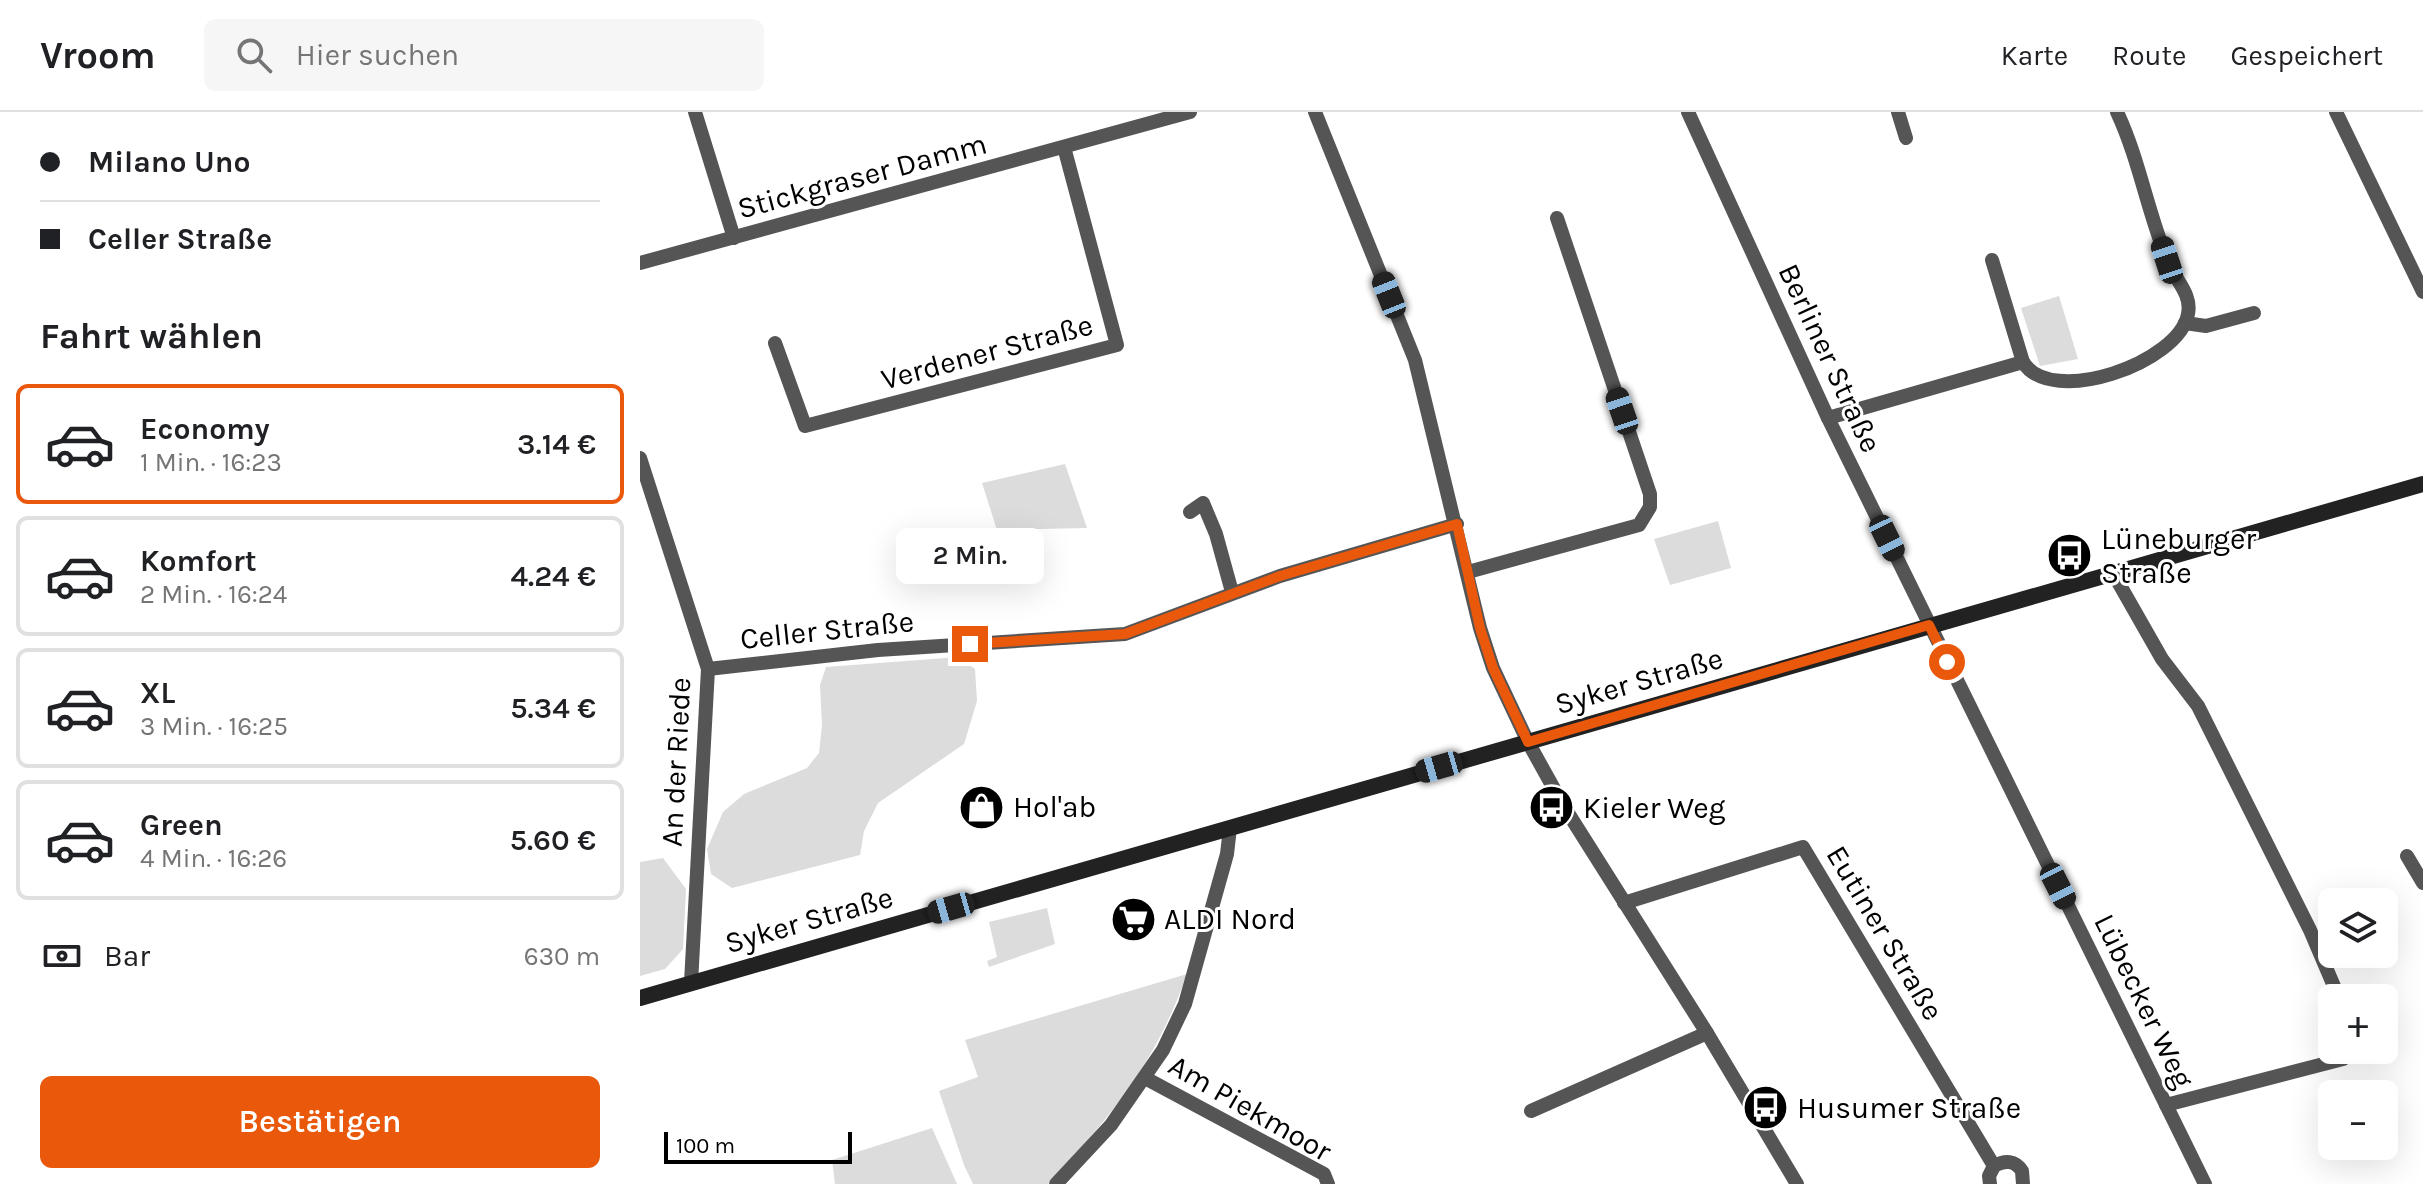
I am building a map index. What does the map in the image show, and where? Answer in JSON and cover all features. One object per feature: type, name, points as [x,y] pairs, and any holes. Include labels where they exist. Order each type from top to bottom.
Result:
[{"type":"main road","name":"Syker Straße","points":[[640,998],[2423,484]]},
{"type":"street","points":[[695,112],[734,238]]},
{"type":"street","name":"Stickgraser Damm","points":[[640,263],[1190,112]]},
{"type":"street","points":[[1315,112],[1415,360],[1480,628],[1493,668],[1528,742],[1563,805],[1707,1033],[1797,1184]]},
{"type":"street","name":"Berliner Straße","points":[[1688,112],[1828,418],[1929,625]]},
{"type":"street","points":[[1898,112],[1906,138]]},
{"type":"street","points":[[1992,260],[2028,370],[2050,378],[2087,380],[2107,377],[2145,362],[2170,341],[2185,323],[2189,303],[2167,260],[2117,112]]},
{"type":"street","points":[[2336,112],[2423,292]]},
{"type":"street","name":"Verdener Straße","points":[[775,343],[805,426],[1117,345],[1064,147]]},
{"type":"street","points":[[1468,572],[1639,525],[1650,507],[1650,494],[1557,218]]},
{"type":"street","points":[[2185,323],[2206,326],[2254,313]]},
{"type":"street","points":[[1828,418],[2023,362]]},
{"type":"street","name":"An der Riede","points":[[640,458],[708,669],[691,983]]},
{"type":"street","points":[[1190,512],[1203,503],[1216,534],[1232,592]]},
{"type":"street","name":"Celler Straße","points":[[708,669],[878,650],[1125,634],[1289,573],[1457,524]]},
{"type":"street","points":[[2113,573],[2148,637],[2198,706],[2310,930],[2333,984]]},
{"type":"street","name":"Lübecker Weg","points":[[1929,625],[2205,1184]]},
{"type":"street","points":[[1056,1184],[1111,1125],[1163,1050],[1185,1004],[1227,854],[1230,828]]},
{"type":"street","name":"Eutiner Straße","points":[[1624,903],[1803,847],[1994,1166]]},
{"type":"street","points":[[2407,856],[2423,883]]},
{"type":"street","points":[[1531,1111],[1707,1033]]},
{"type":"street","points":[[2166,1105],[2324,1064]]},
{"type":"street","name":"Am Piekmoor","points":[[1145,1078],[1324,1174],[1328,1184]]},
{"type":"street","points":[[1990,1184],[1989,1176],[1994,1166],[2001,1162],[2014,1163],[2022,1171],[2023,1184]]},
{"type":"shaded area","points":[[2059,296],[2078,359],[2040,366],[2021,308]]},
{"type":"shaded area","points":[[1065,464],[1087,528],[997,530],[982,483]]},
{"type":"shaded area","points":[[1718,521],[1731,568],[1670,585],[1654,539]]},
{"type":"shaded area","points":[[959,657],[975,669],[977,701],[964,744],[878,803],[864,831],[860,855],[732,888],[711,874],[707,849],[723,812],[744,794],[807,768],[819,753],[822,725],[820,685],[826,667]]},
{"type":"shaded area","points":[[663,858],[686,889],[683,949],[665,969],[640,976],[640,862]]},
{"type":"shaded area","points":[[1047,908],[1055,944],[989,967],[987,961],[997,957],[989,922]]},
{"type":"shaded area","points":[[1187,974],[1161,1035],[1130,1087],[1048,1184],[973,1184],[939,1091],[978,1077],[965,1040]]},
{"type":"shaded area","points":[[932,1128],[957,1184],[835,1184],[832,1160]]},
{"type":"place","name":"Lüneburger Straße","points":[[2070,556]]},
{"type":"place","name":"Hol'ab","points":[[982,807]]},
{"type":"place","name":"Kieler Weg","points":[[1552,808]]},
{"type":"place","name":"ALDI Nord","points":[[1133,919]]},
{"type":"place","name":"Husumer Straße","points":[[1766,1108]]},
{"type":"route","points":[[970,644],[1125,634],[1280,576],[1457,524],[1480,628],[1493,668],[1528,742],[1929,625],[1947,662]]}]
